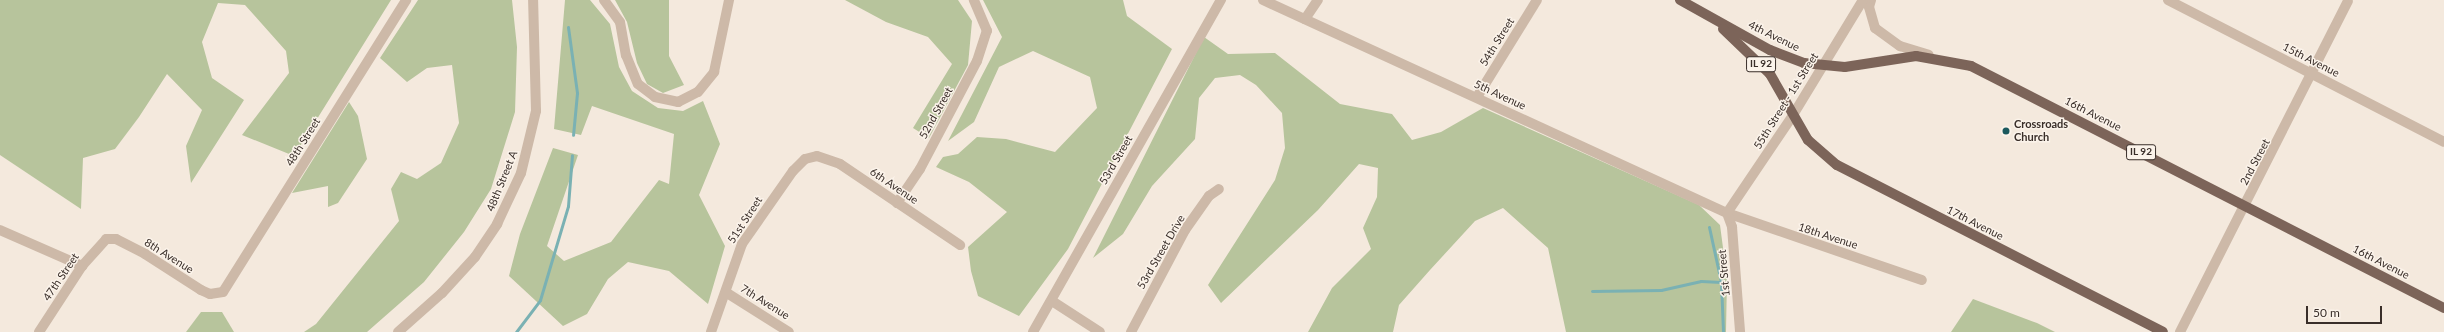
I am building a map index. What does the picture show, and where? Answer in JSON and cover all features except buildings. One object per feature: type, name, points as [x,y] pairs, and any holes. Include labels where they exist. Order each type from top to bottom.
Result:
[{"type":"main road","name":"4th Avenue","points":[[1680,0],[1717,23],[1786,58],[1822,66]]},
{"type":"main road","name":"4th Avenue","points":[[1717,23],[1770,74],[1793,115]]},
{"type":"main road","name":"16th Avenue","points":[[1822,66],[1845,67],[1916,56],[1936,57],[1970,66],[2006,82],[2444,308]]},
{"type":"main road","name":"17th Avenue","points":[[1793,115],[1808,140],[1837,165],[2163,332]]},
{"type":"street","name":"48th Street","points":[[218,294],[232,278],[406,0]]},
{"type":"street","name":"48th Street A","points":[[398,332],[442,293],[475,257],[497,224],[521,173],[536,110],[533,0]]},
{"type":"street","points":[[604,0],[620,22],[626,55],[638,84],[655,97],[678,102],[698,92],[714,72],[729,0]]},
{"type":"street","name":"52nd Street","points":[[897,203],[963,90],[987,31],[974,0]]},
{"type":"street","name":"53rd Street","points":[[1033,332],[1052,301],[1221,0]]},
{"type":"street","name":"5th Avenue","points":[[1263,0],[1477,97],[1727,214]]},
{"type":"street","points":[[1305,19],[1318,0]]},
{"type":"street","name":"54th Street","points":[[1477,97],[1537,0]]},
{"type":"street","name":"55th Street - 1st Street","points":[[1727,214],[1793,115],[1863,0]]},
{"type":"street","points":[[1871,0],[1871,15],[1876,28],[1900,46],[1936,57]]},
{"type":"street","name":"15th Avenue","points":[[2168,0],[2444,142]]},
{"type":"street","name":"2nd Street","points":[[2180,332],[2313,75],[2348,2]]},
{"type":"street","name":"6th Avenue","points":[[812,156],[824,157],[840,164],[960,245]]},
{"type":"street","name":"51st Street","points":[[711,332],[727,293],[731,270],[742,244],[793,171],[812,156]]},
{"type":"street","name":"53rd Street Drive","points":[[1130,332],[1185,230],[1209,196],[1219,189]]},
{"type":"street","name":"18th Avenue","points":[[1727,214],[1922,280]]},
{"type":"street","name":"1st Street","points":[[1727,214],[1732,227],[1740,332]]},
{"type":"street","points":[[0,230],[82,266]]},
{"type":"street","name":"8th Avenue","points":[[106,239],[116,239],[145,254],[201,290],[218,294]]},
{"type":"street","name":"47th Street","points":[[39,332],[82,266],[106,239]]},
{"type":"street","name":"7th Avenue","points":[[727,293],[789,332]]},
{"type":"street","points":[[1052,301],[1100,332]]},
{"type":"green space","points":[[0,0],[391,0],[294,156],[242,135],[289,73],[286,51],[245,5],[218,3],[202,42],[212,78],[244,100],[191,183],[186,146],[202,110],[167,74],[139,117],[115,149],[83,158],[81,209],[0,155]]},
{"type":"green space","points":[[418,0],[512,0],[517,47],[515,112],[491,189],[464,232],[424,282],[367,332],[304,332],[316,324],[399,221],[391,189],[401,172],[417,179],[441,163],[459,123],[452,65],[427,68],[407,82],[380,58]]},
{"type":"green space","points":[[565,0],[590,0],[610,24],[619,67],[632,91],[658,108],[683,111],[703,101],[720,144],[699,195],[725,246],[708,304],[669,271],[628,262],[608,279],[587,314],[563,326],[509,276],[520,234],[553,148],[578,155],[547,246],[564,261],[611,242],[659,180],[669,184],[674,134],[592,106],[581,135],[554,129]]},
{"type":"green space","points":[[615,0],[669,0],[669,56],[684,85],[663,93],[647,84],[637,63],[627,22]]},
{"type":"green space","points":[[845,0],[958,0],[972,21],[968,65],[929,138],[913,128],[952,64],[928,37],[886,22]]},
{"type":"green space","points":[[983,0],[1123,0],[1127,16],[1172,49],[1068,249],[1019,316],[978,296],[971,271],[968,247],[1007,212],[969,182],[936,167],[943,157],[958,154],[977,137],[1006,139],[1055,152],[1097,108],[1090,77],[1033,51],[999,67],[974,122],[948,141],[1002,37]]},
{"type":"green space","points":[[1204,37],[1228,54],[1275,53],[1340,104],[1392,114],[1412,140],[1441,132],[1483,108],[1699,205],[1720,225],[1727,278],[1726,332],[1566,332],[1548,248],[1503,208],[1475,221],[1430,270],[1399,305],[1393,332],[1308,332],[1332,288],[1371,249],[1363,228],[1377,197],[1378,168],[1359,164],[1318,210],[1221,303],[1208,285],[1275,180],[1285,148],[1282,113],[1256,85],[1240,75],[1215,78],[1199,98],[1195,139],[1152,186],[1123,234],[1093,258]]},
{"type":"green space","points":[[349,102],[358,116],[367,159],[338,203],[328,207],[328,186],[292,193]]},
{"type":"green space","points":[[1973,299],[2037,323],[2055,332],[1951,332]]},
{"type":"green space","points":[[201,312],[222,312],[234,332],[186,332]]},
{"type":"waterway","points":[[568,27],[577,93],[573,135]]},
{"type":"waterway","points":[[516,332],[540,300],[568,206],[572,155]]},
{"type":"waterway","points":[[1709,227],[1721,282],[1723,332]]},
{"type":"waterway","points":[[1592,291],[1661,290],[1701,281],[1721,282]]},
{"type":"place","name":"Crossroads Church","points":[[2006,131]]}]
